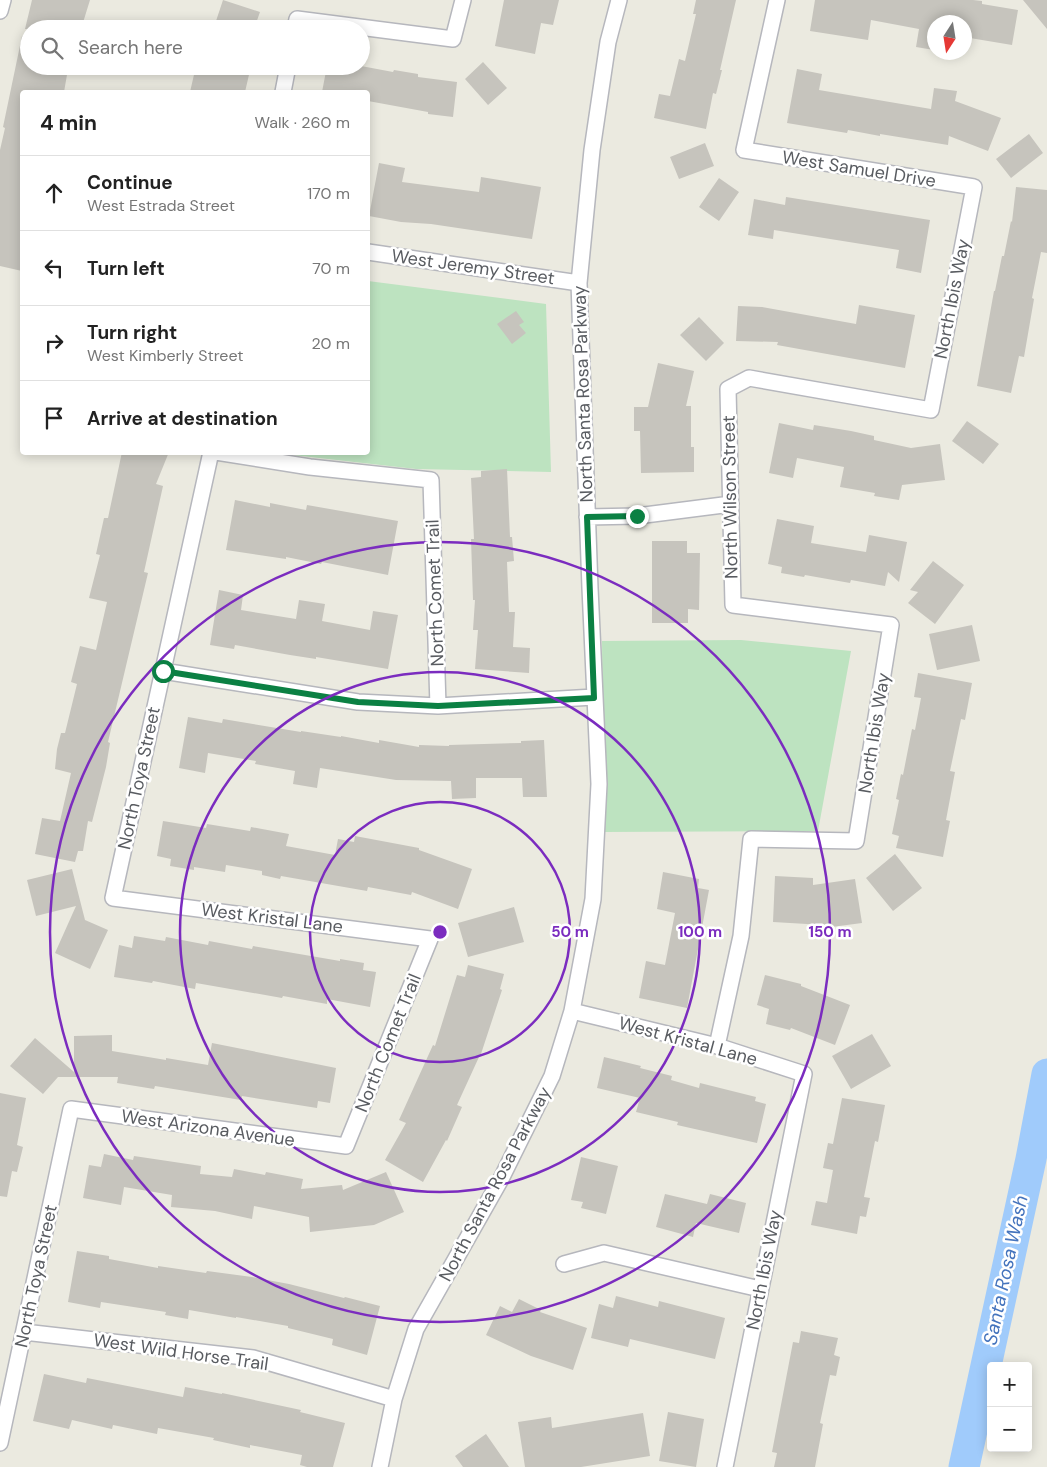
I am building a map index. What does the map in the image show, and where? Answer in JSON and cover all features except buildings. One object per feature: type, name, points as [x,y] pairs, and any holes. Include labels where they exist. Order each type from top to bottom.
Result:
[{"type":"street","points":[[0,11],[2,0]]},
{"type":"street","points":[[370,31],[453,39],[463,0]]},
{"type":"street","name":"North Santa Rosa Parkway","points":[[380,1467],[394,1399],[416,1329],[501,1179],[552,1076],[572,1011],[593,899],[599,784],[594,698],[579,282],[592,150],[608,42],[619,0]]},
{"type":"street","name":"West Samuel Drive","points":[[777,0],[744,150],[974,187]]},
{"type":"street","points":[[283,90],[286,75]]},
{"type":"street","name":"North Ibis Way","points":[[728,389],[749,378],[931,410],[974,187]]},
{"type":"street","name":"West Jeremy Street","points":[[370,252],[579,282]]},
{"type":"street","name":"North Wilson Street","points":[[728,389],[733,605],[891,625]]},
{"type":"street","name":"North Toya Street","points":[[113,898],[210,455]]},
{"type":"street","name":"North Comet Trail","points":[[235,455],[310,467],[432,480],[438,706]]},
{"type":"street","points":[[587,517],[637,516],[730,504]]},
{"type":"street","name":"North Ibis Way","points":[[717,1046],[741,936],[751,838],[856,841],[891,625]]},
{"type":"street","points":[[163,671],[358,702],[438,706],[594,698]]},
{"type":"street","name":"West Kristal Lane","points":[[113,898],[430,939]]},
{"type":"street","name":"North Comet Trail","points":[[346,1146],[430,939]]},
{"type":"street","name":"West Kristal Lane","points":[[572,1011],[717,1046],[804,1074]]},
{"type":"street","name":"North Ibis Way","points":[[725,1467],[804,1074]]},
{"type":"street","name":"North Toya Street","points":[[0,1444],[71,1109]]},
{"type":"street","name":"West Arizona Avenue","points":[[71,1109],[346,1146]]},
{"type":"street","points":[[564,1264],[604,1252],[760,1289]]},
{"type":"street","name":"West Wild Horse Trail","points":[[24,1332],[253,1358],[394,1399]]},
{"type":"green space","points":[[370,281],[546,304],[551,472],[416,469],[293,455],[370,455]]},
{"type":"green space","points":[[741,640],[851,651],[818,831],[604,832],[602,641]]},
{"type":"waterway","name":"Santa Rosa Wash","points":[[964,1467],[1031,1159],[1047,1074]]},
{"type":"route","points":[[163,671],[358,702],[438,706],[594,698],[587,517],[637,516]]}]
